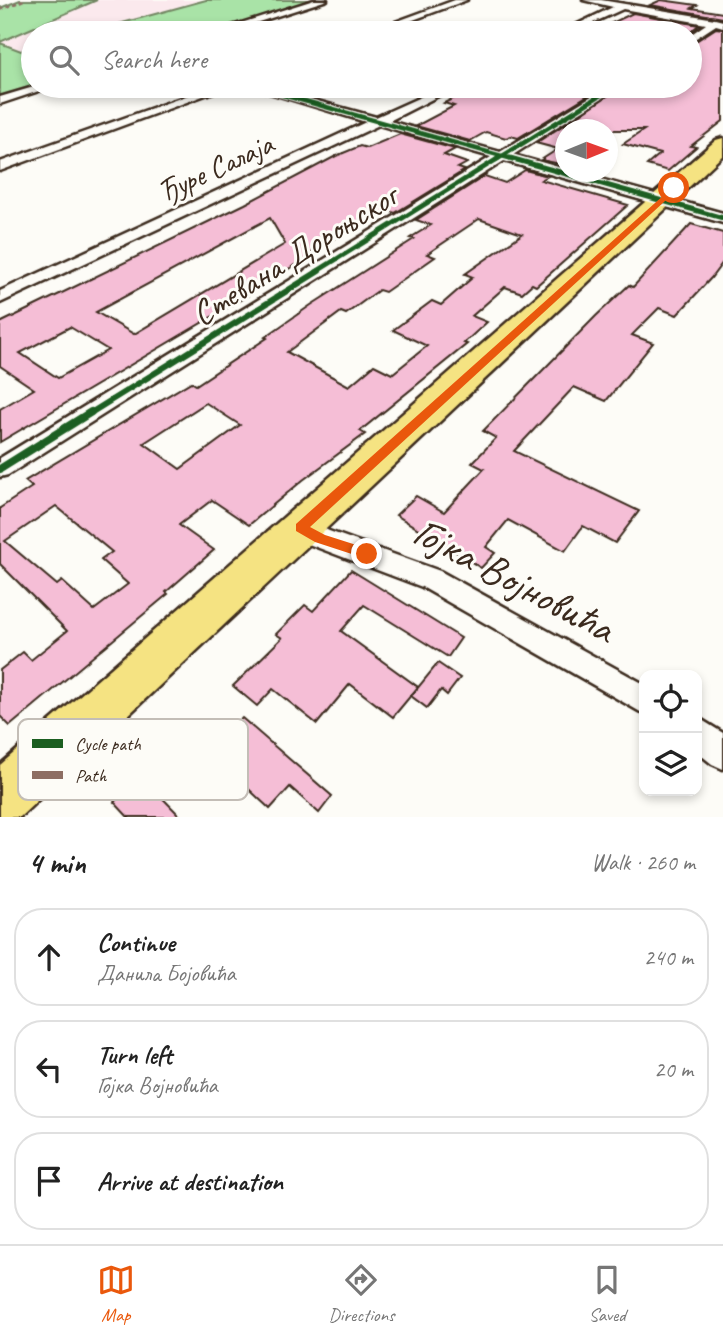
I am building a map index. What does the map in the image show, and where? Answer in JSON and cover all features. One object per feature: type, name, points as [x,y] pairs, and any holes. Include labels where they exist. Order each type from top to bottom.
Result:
[{"type":"main road","points":[[89,719],[723,144]]},
{"type":"main road","points":[[0,800],[18,784]]},
{"type":"street","points":[[254,21],[323,0]]},
{"type":"street","points":[[404,21],[463,0]]},
{"type":"street","points":[[587,0],[719,23]]},
{"type":"street","points":[[590,21],[635,0]]},
{"type":"street","points":[[702,32],[719,23]]},
{"type":"street","points":[[0,101],[21,94]]},
{"type":"street","points":[[4,163],[190,98]]},
{"type":"street","points":[[297,98],[723,218]]},
{"type":"street","name":"Ђуре Салаја","points":[[0,299],[427,98]]},
{"type":"street","name":"Стевана Дороњског","points":[[0,468],[596,98]]},
{"type":"street","name":"Гојка Војновића","points":[[301,527],[320,538],[431,579],[639,697]]},
{"type":"street","points":[[698,733],[723,753]]},
{"type":"shaded area","points":[[97,0],[206,0],[130,21],[50,21]]},
{"type":"shaded area","points":[[21,34],[21,51],[0,43]]},
{"type":"green space","points":[[20,0],[97,0],[48,21],[21,21],[21,33],[0,42],[0,8]]},
{"type":"green space","points":[[206,0],[313,0],[246,21],[130,21]]},
{"type":"green space","points":[[0,43],[21,51],[21,92],[0,99]]},
{"type":"building","points":[[661,0],[697,5],[692,8],[723,13],[723,18],[650,5]]},
{"type":"building","points":[[633,13],[677,21],[616,21]]},
{"type":"building","points":[[716,28],[723,29],[723,121],[691,146],[696,147],[668,171],[647,165],[660,154],[623,144],[644,130],[618,130],[618,119],[573,119],[604,98],[702,98],[702,37]]},
{"type":"building","points":[[454,98],[583,98],[518,138],[506,138],[486,132],[470,141],[416,126],[454,106],[444,103]]},
{"type":"building","points":[[555,131],[555,148],[536,143]]},
{"type":"building","points":[[400,134],[455,149],[444,155],[467,163],[458,168],[465,170],[395,213],[387,210],[359,228],[354,227],[311,252],[316,254],[243,294],[247,296],[0,442],[0,409],[34,389],[0,366],[0,323],[245,204],[336,156],[360,146],[367,148]],"holes":[[[270,218],[285,244],[134,334],[96,312]],[[70,327],[108,350],[58,378],[20,353]]]},
{"type":"building","points":[[555,151],[555,163],[541,160]]},
{"type":"building","points":[[525,170],[548,176],[541,180],[628,205],[536,286],[532,284],[522,293],[505,287],[472,316],[487,322],[464,343],[467,344],[360,431],[365,434],[249,525],[212,500],[179,525],[214,550],[166,592],[168,594],[10,726],[0,716],[0,670],[23,652],[31,660],[67,631],[0,564],[0,508],[32,487],[25,481],[191,382],[196,385],[311,305],[414,239],[410,238],[431,225],[416,220],[485,176],[505,183]],"holes":[[[479,219],[522,234],[465,274],[473,277],[441,305],[432,301],[393,330],[427,346],[392,374],[374,365],[349,386],[287,352],[341,312],[346,314],[379,290],[385,292],[435,257],[427,254]],[[206,403],[240,425],[180,469],[144,443]],[[56,506],[112,552],[101,560],[128,584],[94,610],[62,581],[57,585],[5,541]]]},
{"type":"building","points":[[691,224],[723,233],[723,262],[711,278],[677,315],[659,308],[632,335],[653,343],[606,401],[574,387],[514,451],[639,511],[615,543],[583,526],[565,551],[508,520],[486,547],[495,553],[481,568],[396,515],[416,496],[444,512],[484,469],[472,463],[496,438],[483,431],[596,316],[629,285],[633,287]]},
{"type":"building","points":[[351,570],[461,638],[448,657],[364,605],[341,631],[418,687],[393,717],[350,684],[317,724],[273,689],[257,706],[233,686],[282,638],[276,634],[305,605],[313,611]]},
{"type":"building","points":[[438,663],[460,678],[447,695],[441,690],[427,708],[411,696]]},
{"type":"building","points":[[248,723],[332,796],[319,813],[290,787],[270,809],[248,788]]},
{"type":"building","points":[[164,800],[181,817],[128,817],[114,802]]},
{"type":"marked path","points":[[0,10],[24,0]]},
{"type":"cycle path","points":[[294,98],[723,218]]},
{"type":"cycle path","points":[[0,469],[596,98]]},
{"type":"route","points":[[367,554],[320,538],[301,527],[674,188]]}]
